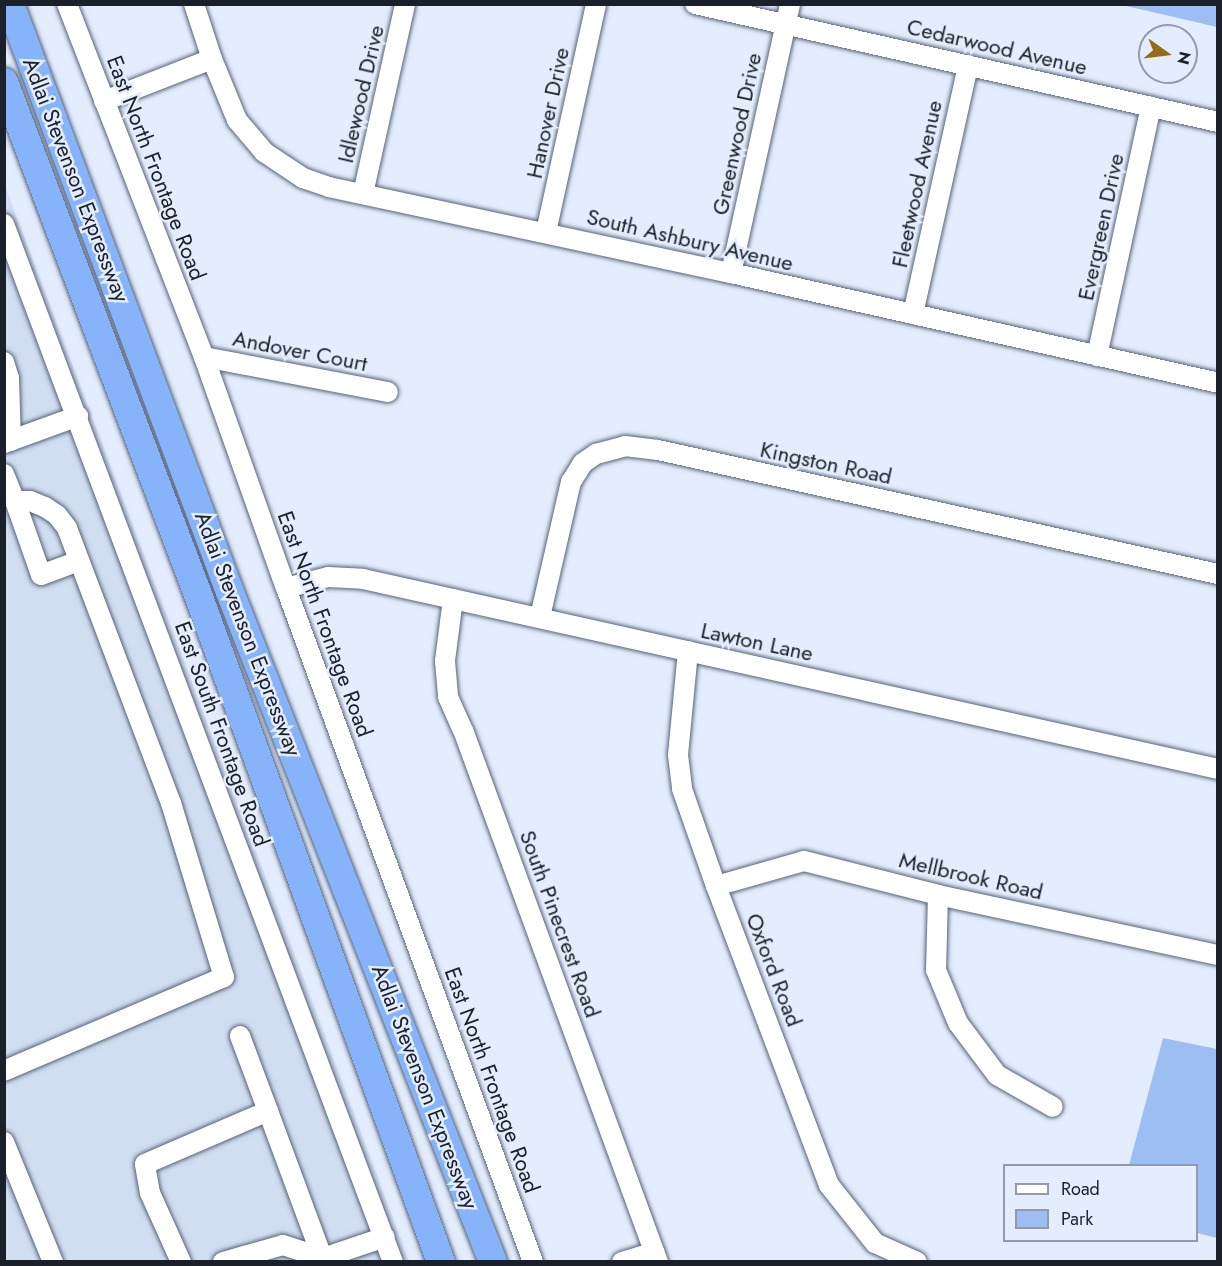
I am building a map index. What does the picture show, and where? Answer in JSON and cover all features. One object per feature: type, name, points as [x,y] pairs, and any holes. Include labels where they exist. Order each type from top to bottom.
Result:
[{"type":"highway","name":"Adlai Stevenson Expressway","points":[[10,4],[230,592],[493,1262]]},
{"type":"highway","name":"Adlai Stevenson Expressway","points":[[4,82],[200,600],[441,1262]]},
{"type":"street","name":"East North Frontage Road","points":[[67,4],[204,357],[286,588],[533,1262]]},
{"type":"street","points":[[104,101],[212,59],[194,4]]},
{"type":"street","name":"Idlewood Drive","points":[[363,194],[405,4]]},
{"type":"street","name":"Hanover Drive","points":[[546,232],[596,4]]},
{"type":"street","name":"Cedarwood Avenue","points":[[695,4],[1218,122]]},
{"type":"street","name":"Greenwood Drive","points":[[731,273],[790,4]]},
{"type":"street","name":"South Ashbury Avenue","points":[[212,59],[237,120],[264,152],[303,178],[363,194],[731,273],[1218,384]]},
{"type":"street","name":"Fleetwood Avenue","points":[[913,314],[968,65]]},
{"type":"street","name":"Evergreen Drive","points":[[1097,356],[1151,107]]},
{"type":"street","name":"East South Frontage Road","points":[[4,224],[78,416],[393,1262]]},
{"type":"street","name":"Andover Court","points":[[204,357],[388,392]]},
{"type":"street","points":[[4,362],[9,378],[8,442],[78,416]]},
{"type":"street","name":"Kingston Road","points":[[540,617],[571,482],[584,463],[596,454],[625,446],[658,450],[1218,574]]},
{"type":"street","points":[[4,474],[40,575],[80,561]]},
{"type":"street","points":[[4,1071],[224,977],[171,803],[67,528],[57,515],[30,501],[15,501]]},
{"type":"street","name":"Lawton Lane","points":[[286,588],[328,577],[350,576],[1218,769]]},
{"type":"street","name":"South Pinecrest Road","points":[[453,599],[445,661],[448,697],[463,730],[656,1257]]},
{"type":"street","name":"Oxford Road","points":[[688,651],[678,755],[682,789],[716,886],[829,1185],[875,1243],[917,1262]]},
{"type":"street","name":"Mellbrook Road","points":[[716,886],[804,861],[938,895],[1218,955]]},
{"type":"street","points":[[938,895],[936,970],[958,1023],[998,1075],[1053,1107]]},
{"type":"street","points":[[240,1036],[322,1260]]},
{"type":"street","points":[[181,1262],[150,1193],[145,1164],[268,1111]]},
{"type":"street","points":[[4,1142],[53,1262]]},
{"type":"street","points":[[223,1262],[283,1245],[322,1260],[384,1237]]},
{"type":"street","points":[[622,1262],[656,1257]]},
{"type":"shaded area","points":[[4,183],[304,979],[409,1261],[5,1261]]},
{"type":"green space","points":[[1122,5],[1217,5],[1217,27]]},
{"type":"green space","points":[[1163,1038],[1217,1049],[1217,1238],[1198,1233],[1198,1164],[1129,1164]]}]
